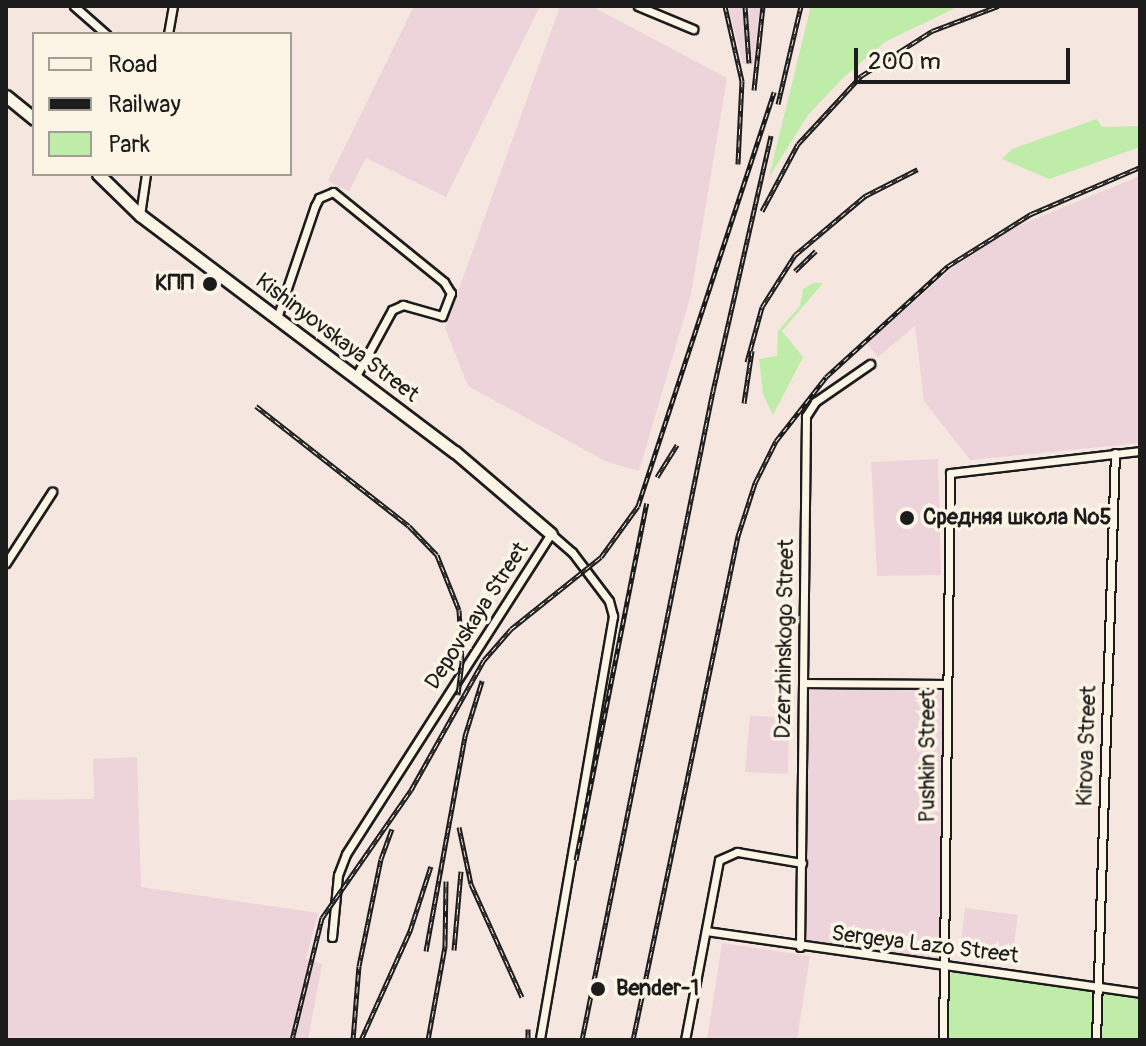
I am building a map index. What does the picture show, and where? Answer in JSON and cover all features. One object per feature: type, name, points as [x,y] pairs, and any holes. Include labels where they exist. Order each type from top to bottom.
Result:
[{"type":"street","points":[[74,6],[104,32]]},
{"type":"street","points":[[168,32],[173,6]]},
{"type":"street","points":[[638,6],[693,29]]},
{"type":"street","points":[[6,96],[32,117]]},
{"type":"street","name":"Kishinyovskaya Street","points":[[100,176],[140,215],[278,315],[540,520],[551,534]]},
{"type":"street","points":[[140,215],[146,176]]},
{"type":"street","points":[[278,315],[315,206],[319,198],[333,192],[444,282],[450,300],[442,316],[403,305],[392,310],[356,376]]},
{"type":"street","name":"Dzerzhinskogo Street","points":[[800,947],[806,416],[815,402],[870,364]]},
{"type":"street","points":[[1115,453],[1140,451]]},
{"type":"street","name":"Pushkin Street","points":[[943,1040],[950,473],[1115,453]]},
{"type":"street","name":"Kirova Street","points":[[1096,1040],[1115,453]]},
{"type":"street","points":[[6,563],[52,492]]},
{"type":"street","name":"Depovskaya Street","points":[[332,937],[341,864],[551,534],[572,552],[609,601],[613,616],[540,1040]]},
{"type":"street","points":[[803,683],[947,684]]},
{"type":"street","points":[[685,1040],[722,856],[737,852],[802,863]]},
{"type":"street","name":"Sergeya Lazo Street","points":[[706,931],[800,947],[1140,993]]},
{"type":"shaded area","points":[[414,6],[540,6],[446,197],[366,158],[349,191],[328,181]]},
{"type":"shaded area","points":[[560,6],[591,6],[727,78],[691,294],[639,471],[607,462],[468,386],[445,328]]},
{"type":"shaded area","points":[[728,6],[767,6],[765,15],[759,15],[753,65],[743,64]]},
{"type":"shaded area","points":[[1140,176],[1140,443],[970,460],[924,401],[915,326],[878,357],[867,343],[956,265],[1008,230]]},
{"type":"shaded area","name":"Средняя школа №5","points":[[938,459],[941,575],[877,576],[871,462]]},
{"type":"shaded area","points":[[803,683],[947,684],[945,965],[800,947]]},
{"type":"shaded area","points":[[750,716],[789,717],[788,774],[745,772]]},
{"type":"shaded area","points":[[137,757],[141,887],[318,913],[306,959],[322,964],[308,1040],[6,1040],[6,800],[94,799],[93,759]]},
{"type":"shaded area","points":[[965,908],[1018,915],[1012,959],[960,952]]},
{"type":"shaded area","points":[[722,943],[810,956],[797,1040],[707,1040]]},
{"type":"green space","points":[[811,6],[959,6],[885,42],[844,77],[808,115],[769,177]]},
{"type":"green space","points":[[1097,119],[1102,127],[1140,126],[1140,147],[1049,179],[1002,159],[1012,149]]},
{"type":"green space","points":[[814,283],[823,283],[782,331],[803,357],[773,415],[763,394],[759,359],[777,356],[778,331],[800,306],[803,289]]},
{"type":"green space","points":[[955,970],[1086,987],[1094,1000],[1093,1040],[946,1040],[949,976]]},
{"type":"green space","points":[[1097,986],[1140,993],[1140,1040],[1096,1040]]},
{"type":"railway","points":[[725,6],[742,81],[738,164]]},
{"type":"railway","points":[[745,6],[749,63]]},
{"type":"railway","points":[[754,90],[763,6]]},
{"type":"railway","points":[[778,104],[801,6]]},
{"type":"railway","points":[[762,211],[798,144],[861,76],[932,31],[998,6]]},
{"type":"railway","points":[[292,1040],[322,918],[411,790],[484,660],[511,629],[601,557],[638,506],[774,92]]},
{"type":"railway","points":[[582,1040],[713,391],[771,136]]},
{"type":"railway","points":[[633,1040],[738,536],[755,483],[776,441],[826,377],[948,266],[1031,214],[1140,167]]},
{"type":"railway","points":[[747,362],[762,307],[795,255],[865,196],[918,169]]},
{"type":"railway","points":[[795,271],[816,251]]},
{"type":"railway","points":[[744,403],[752,351]]},
{"type":"railway","points":[[256,406],[409,526],[437,555],[459,610],[462,662],[458,695]]},
{"type":"railway","points":[[657,477],[677,445]]},
{"type":"railway","points":[[576,860],[647,503]]},
{"type":"railway","points":[[426,951],[465,736],[482,681]]},
{"type":"railway","points":[[459,827],[471,884],[522,997]]},
{"type":"railway","points":[[353,1040],[359,966],[381,859],[392,829]]},
{"type":"railway","points":[[361,1040],[410,931],[431,866]]},
{"type":"railway","points":[[454,950],[461,871]]},
{"type":"railway","points":[[428,1040],[445,946],[446,881]]},
{"type":"railway","points":[[528,1029],[528,1040]]},
{"type":"place","name":"КПП","points":[[210,284]]},
{"type":"place","name":"Средняя школа №5","points":[[907,518]]},
{"type":"place","name":"Bender-1","points":[[598,989]]}]
